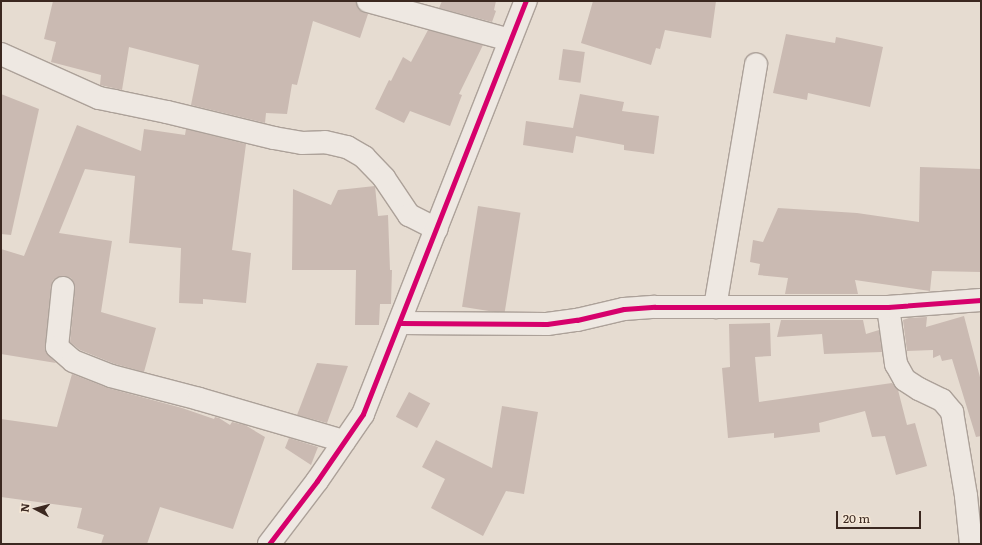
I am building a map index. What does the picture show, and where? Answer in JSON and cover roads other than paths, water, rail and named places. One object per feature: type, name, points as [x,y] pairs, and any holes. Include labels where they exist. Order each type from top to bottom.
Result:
[{"type":"street","points":[[368,1],[510,40]]},
{"type":"street","points":[[269,544],[317,481],[363,414],[526,1]]},
{"type":"street","points":[[1,54],[106,100],[167,112],[274,138],[302,143],[325,142],[347,147],[364,157],[384,178],[410,215],[437,228]]},
{"type":"street","points":[[715,307],[756,64]]},
{"type":"street","points":[[63,288],[57,348],[73,361],[111,376],[344,441]]},
{"type":"street","points":[[400,323],[547,324],[577,320],[624,309],[655,307],[888,307],[981,300]]},
{"type":"street","points":[[888,307],[896,364],[905,380],[919,389],[942,400],[952,412],[974,541]]}]
